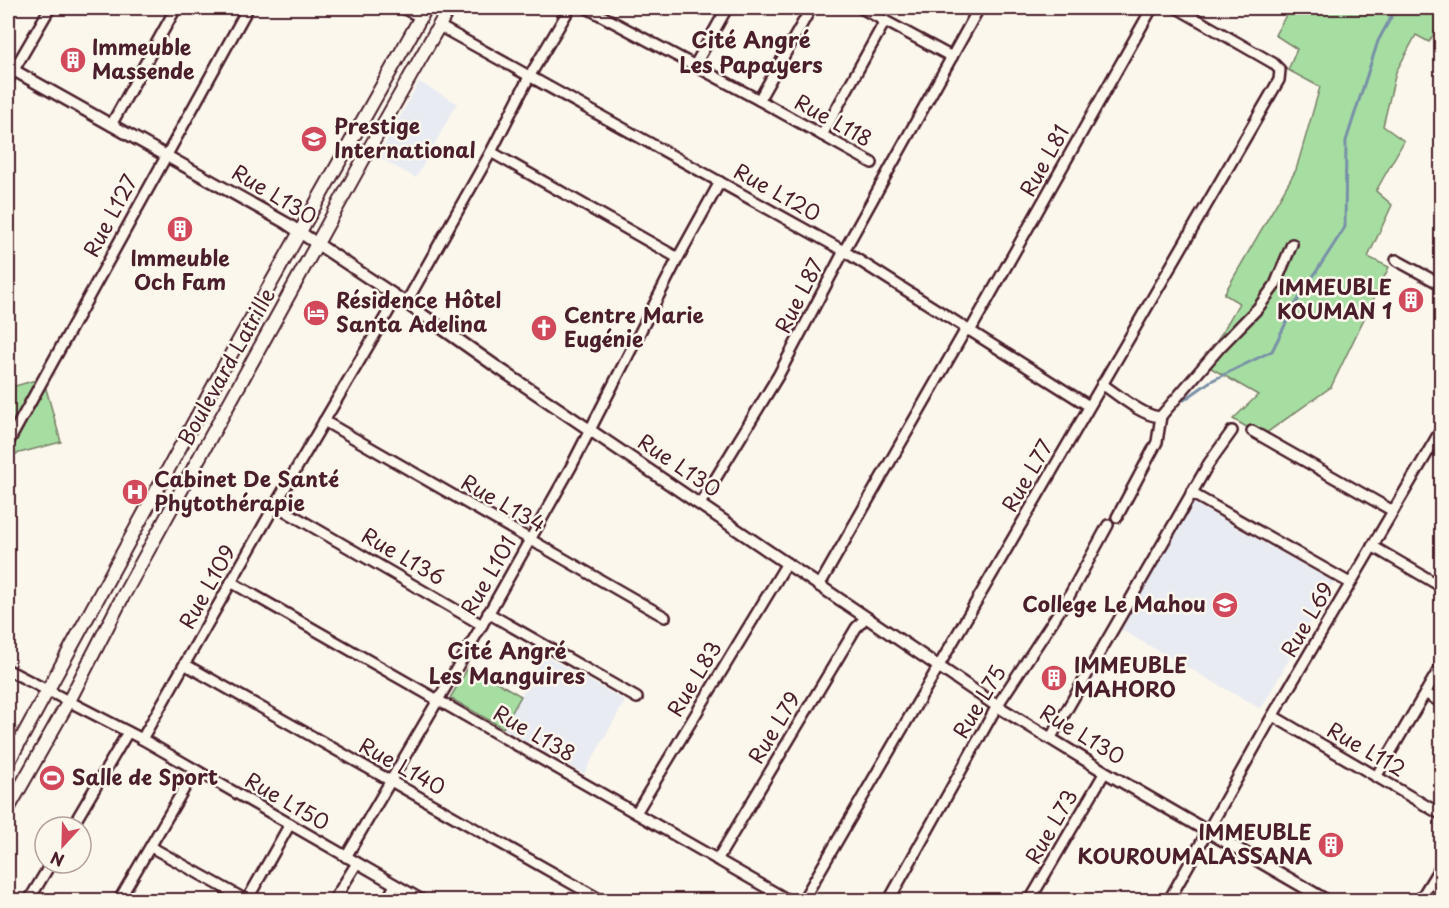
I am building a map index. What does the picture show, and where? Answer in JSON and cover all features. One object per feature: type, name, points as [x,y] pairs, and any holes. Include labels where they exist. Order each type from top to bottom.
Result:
[{"type":"main road","name":"Boulevard Latrille","points":[[8,809],[317,243],[449,8]]},
{"type":"main road","name":"Boulevard Latrille","points":[[8,763],[423,12]]},
{"type":"street","points":[[10,73],[50,8]]},
{"type":"street","points":[[111,124],[176,8]]},
{"type":"street","name":"Rue L127","points":[[8,443],[248,8]]},
{"type":"street","points":[[403,8],[423,12]]},
{"type":"street","name":"Rue L109","points":[[142,739],[324,421],[491,152],[529,77],[570,8]]},
{"type":"street","name":"Rue L118","points":[[587,8],[872,163]]},
{"type":"street","points":[[695,65],[727,8]]},
{"type":"street","points":[[759,100],[811,8]]},
{"type":"street","points":[[861,8],[883,26],[952,57]]},
{"type":"street","name":"Rue L81","points":[[819,586],[1152,8]]},
{"type":"street","name":"Rue L77","points":[[803,900],[1279,80],[1280,70],[1273,63],[1176,8]]},
{"type":"street","name":"Rue L87","points":[[700,504],[778,376],[844,251],[952,57],[974,9]]},
{"type":"street","name":"Rue L120","points":[[439,26],[844,251],[1089,406]]},
{"type":"street","points":[[822,135],[883,26]]},
{"type":"street","name":"Rue L130","points":[[10,73],[166,154],[300,232],[997,706],[1050,740],[1326,900]]},
{"type":"street","points":[[491,152],[678,258]]},
{"type":"street","name":"Rue L101","points":[[346,857],[482,625],[571,467],[589,428],[720,182]]},
{"type":"street","points":[[1117,517],[1157,441],[1161,416],[1221,346],[1258,308],[1275,285],[1292,244]]},
{"type":"street","points":[[1396,260],[1442,285]]},
{"type":"street","points":[[1102,384],[1147,414],[1161,416]]},
{"type":"street","name":"Rue L134","points":[[324,421],[664,617]]},
{"type":"street","name":"Rue L69","points":[[1169,900],[1273,716],[1442,428]]},
{"type":"street","points":[[1252,430],[1393,511]]},
{"type":"street","points":[[1050,740],[1191,493],[1232,431]]},
{"type":"street","points":[[1191,493],[1350,583]]},
{"type":"street","name":"Rue L136","points":[[275,505],[482,625]]},
{"type":"street","name":"Rue L75","points":[[889,900],[997,706],[1068,598],[1108,525]]},
{"type":"street","points":[[1372,546],[1442,587]]},
{"type":"street","name":"Rue L83","points":[[636,813],[787,563]]},
{"type":"street","name":"Rue L138","points":[[231,582],[788,900]]},
{"type":"street","points":[[488,614],[637,698]]},
{"type":"street","name":"Rue L79","points":[[717,860],[856,628],[866,617]]},
{"type":"street","points":[[1376,777],[1442,664]]},
{"type":"street","name":"Rue L140","points":[[186,665],[601,900]]},
{"type":"street","name":"Rue L150","points":[[8,670],[142,739],[422,900]]},
{"type":"street","points":[[1425,693],[1442,703]]},
{"type":"street","name":"Rue L112","points":[[1273,716],[1442,815]]},
{"type":"street","points":[[79,815],[128,732]]},
{"type":"street","points":[[119,900],[195,770]]},
{"type":"street","name":"Rue L73","points":[[1030,900],[1105,772]]},
{"type":"street","points":[[151,847],[247,900],[290,824]]},
{"type":"street","points":[[334,900],[357,863]]},
{"type":"street","points":[[1420,900],[1442,864]]},
{"type":"street","points":[[29,900],[44,875]]},
{"type":"street","points":[[387,900],[395,885]]},
{"type":"shaded area","points":[[419,82],[457,103],[416,178],[378,157]]},
{"type":"shaded area","name":"College Le Mahou","points":[[1190,501],[1333,582],[1261,709],[1118,628]]},
{"type":"shaded area","points":[[544,655],[625,701],[584,774],[503,728]]},
{"type":"green space","points":[[1290,8],[1441,8],[1441,22],[1429,42],[1416,35],[1396,72],[1383,126],[1404,141],[1376,191],[1392,205],[1368,257],[1389,267],[1331,387],[1262,436],[1233,419],[1258,395],[1204,364],[1239,303],[1224,294],[1296,170],[1320,87],[1288,70],[1297,49],[1275,35]]},
{"type":"green space","points":[[43,378],[61,442],[8,456],[8,388]]},
{"type":"green space","points":[[469,666],[521,696],[503,728],[450,698]]},
{"type":"waterway","points":[[1184,400],[1211,381],[1272,351],[1296,303],[1345,227],[1346,141],[1378,41],[1396,8]]},
{"type":"place","name":"Immeuble Massende","points":[[73,60]]},
{"type":"place","name":"Prestige International","points":[[314,139]]},
{"type":"place","name":"Immeuble Och Fam","points":[[180,229]]},
{"type":"place","name":"IMMEUBLE KOUMAN 1","points":[[1411,300]]},
{"type":"place","name":"Résidence Hôtel Santa Adelina","points":[[316,313]]},
{"type":"place","name":"Centre Marie Eugénie","points":[[544,328]]},
{"type":"place","name":"Cabinet De Santé Phytothérapie","points":[[135,492]]},
{"type":"place","name":"College Le Mahou","points":[[1225,605]]},
{"type":"place","name":"IMMEUBLE MAHORO","points":[[1054,678]]},
{"type":"place","name":"Salle de Sport","points":[[52,778]]},
{"type":"place","name":"IMMEUBLE KOUROUMALASSANA","points":[[1331,845]]},
{"type":"district","name":"Cité Angré Les Papayers","points":[[751,52]]},
{"type":"district","name":"Cité Angré Les Manguires","points":[[507,664]]}]
